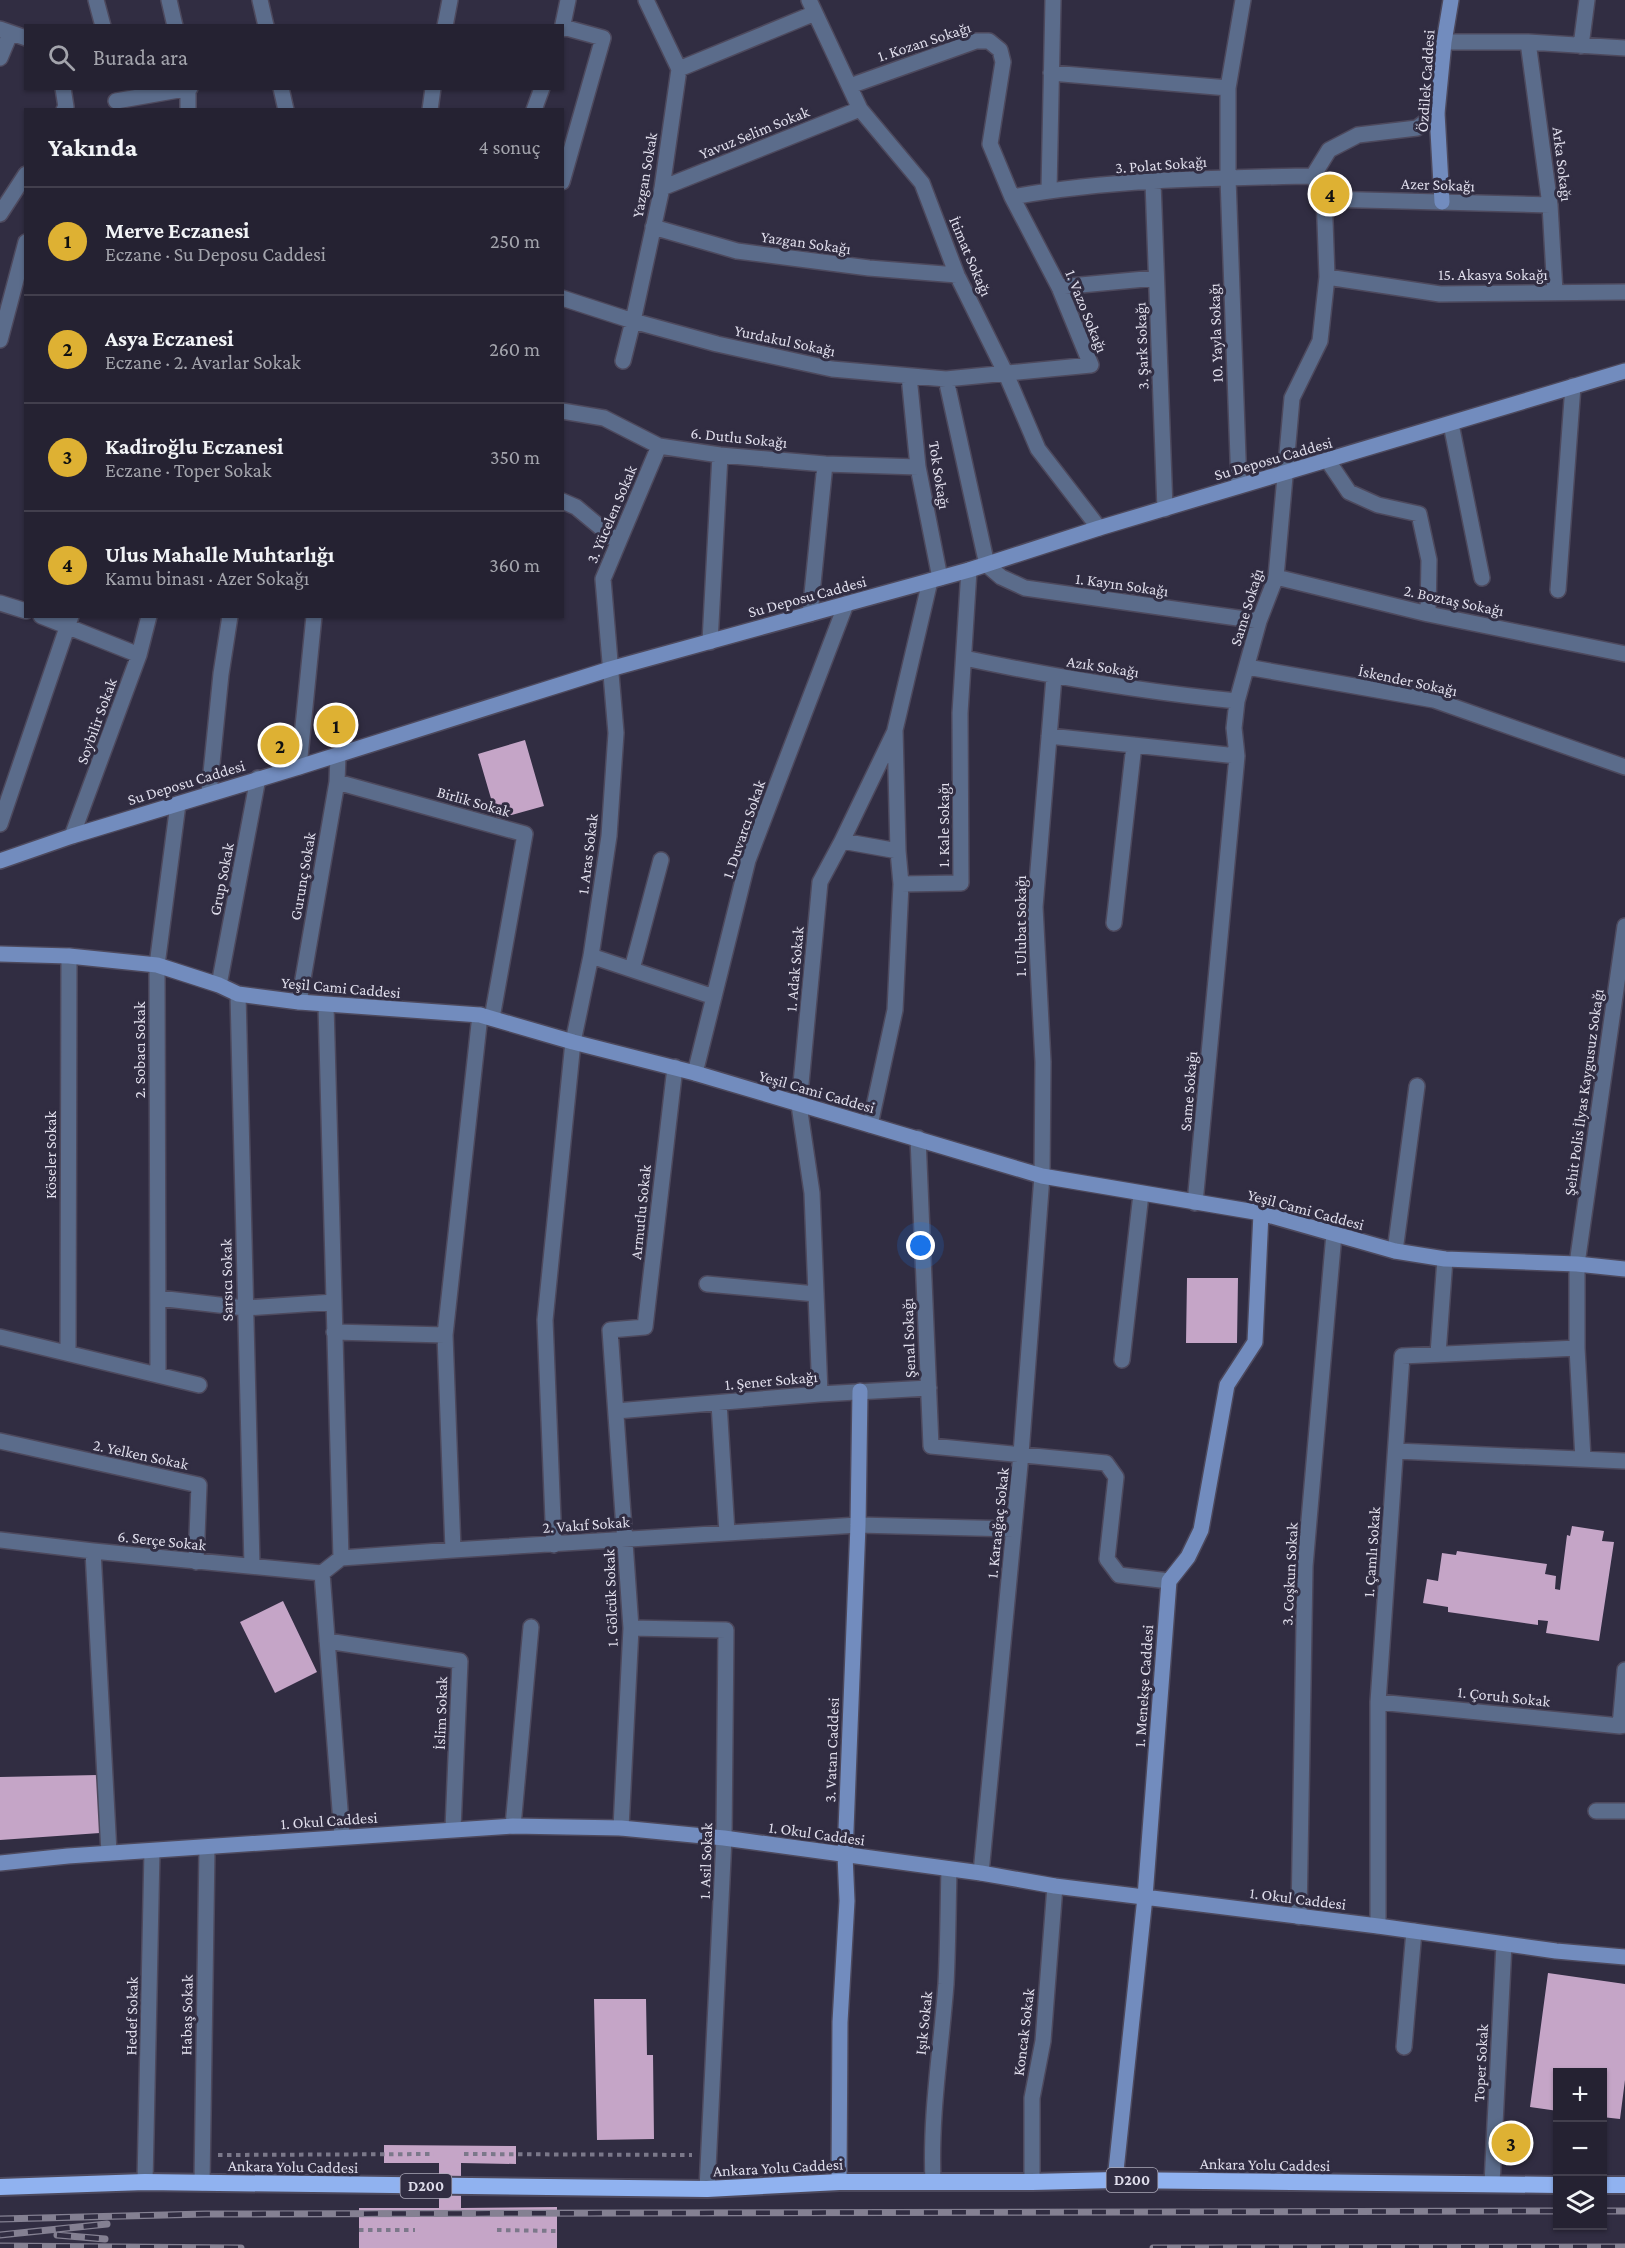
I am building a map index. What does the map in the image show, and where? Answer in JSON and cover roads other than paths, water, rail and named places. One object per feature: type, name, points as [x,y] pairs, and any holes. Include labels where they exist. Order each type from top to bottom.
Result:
[{"type":"highway","name":"D200","points":[[0,2180],[146,2182]]},
{"type":"highway","name":"Ankara Yolu Caddesi","points":[[0,2187],[146,2182],[707,2189],[839,2182],[1115,2180],[1553,2184]]},
{"type":"highway","points":[[1607,2185],[1625,2185]]},
{"type":"main road","name":"Özdilek Caddesi","points":[[1442,201],[1437,113],[1450,0]]},
{"type":"main road","name":"Su Deposu Caddesi","points":[[0,861],[72,836],[610,669],[987,565],[1286,471],[1328,461],[1625,371]]},
{"type":"main road","name":"Yeşil Cami Caddesi","points":[[0,954],[69,956],[157,965],[219,985],[238,994],[298,1002],[486,1016],[573,1042],[675,1067],[1042,1176],[1261,1213],[1395,1251],[1445,1259],[1577,1264],[1625,1269]]},
{"type":"main road","points":[[1169,1581],[1188,1557],[1200,1530],[1227,1385],[1255,1342],[1261,1213]]},
{"type":"main road","name":"3. Vatan Caddesi","points":[[839,2182],[840,2022],[847,1901],[845,1855],[858,1525],[860,1391]]},
{"type":"main road","name":"1. Menekşe Caddesi","points":[[1115,2180],[1145,1898],[1169,1581]]},
{"type":"main road","name":"1. Okul Caddesi","points":[[0,1863],[453,1829],[513,1826],[621,1828],[724,1838],[1145,1898],[1378,1926],[1556,1951],[1625,1957]]},
{"type":"street","points":[[96,0],[102,24]]},
{"type":"street","points":[[169,0],[175,24]]},
{"type":"street","points":[[260,0],[266,24]]},
{"type":"street","points":[[445,24],[450,0]]},
{"type":"street","points":[[564,24],[568,0]]},
{"type":"street","points":[[646,0],[679,69],[812,6]]},
{"type":"street","points":[[1048,190],[1053,0]]},
{"type":"street","name":"10. Yayla Sokağı","points":[[1239,486],[1228,178],[1228,88],[1243,0]]},
{"type":"street","points":[[1581,46],[1587,0]]},
{"type":"street","name":"İtimat Sokağı","points":[[812,6],[860,109],[922,183],[957,275],[1006,374],[1038,448],[1099,528]]},
{"type":"street","points":[[564,28],[603,38],[564,175]]},
{"type":"street","points":[[0,58],[5,31],[24,37]]},
{"type":"street","name":"1. Kozan Sokağı","points":[[850,86],[976,41],[989,41],[999,50],[1003,62],[990,144],[1012,197]]},
{"type":"street","points":[[1444,42],[1528,42],[1625,48]]},
{"type":"street","name":"Arka Sokağı","points":[[1528,42],[1550,205],[1555,292]]},
{"type":"street","name":"Yazgan Sokak","points":[[622,361],[662,188],[679,69]]},
{"type":"street","points":[[1051,73],[1228,88]]},
{"type":"street","points":[[63,90],[65,108]]},
{"type":"street","points":[[116,100],[181,90]]},
{"type":"street","points":[[188,90],[188,108]]},
{"type":"street","points":[[281,90],[286,108]]},
{"type":"street","points":[[430,108],[434,90]]},
{"type":"street","points":[[535,108],[541,90]]},
{"type":"street","name":"Yavuz Selim Sokak","points":[[662,188],[860,109]]},
{"type":"street","points":[[1313,176],[1329,150],[1358,135],[1417,128],[1437,113]]},
{"type":"street","name":"3. Polat Sokağı","points":[[1012,197],[1048,190],[1153,182],[1313,176]]},
{"type":"street","name":"Same Sokağı","points":[[1195,1203],[1237,756],[1234,728],[1237,701],[1259,621],[1276,577],[1292,398],[1320,341],[1327,277],[1324,199],[1313,176]]},
{"type":"street","points":[[0,214],[24,177]]},
{"type":"street","name":"3. Şark Sokağı","points":[[1153,182],[1166,509]]},
{"type":"street","name":"1. Vazo Sokağı","points":[[1006,374],[1091,365],[1059,287],[1012,197]]},
{"type":"street","name":"Azer Sokağı","points":[[1324,199],[1550,205]]},
{"type":"street","name":"Yazgan Sokağı","points":[[653,227],[737,251],[869,268],[957,275]]},
{"type":"street","points":[[0,340],[24,250]]},
{"type":"street","name":"15. Akasya Sokağı","points":[[1327,277],[1440,294],[1625,292]]},
{"type":"street","points":[[1059,287],[1156,278]]},
{"type":"street","name":"Yurdakul Sokağı","points":[[564,299],[633,321],[717,344],[832,369],[946,379],[1006,374]]},
{"type":"street","name":"Tok Sokağı","points":[[909,376],[918,467],[935,580]]},
{"type":"street","points":[[946,379],[987,565]]},
{"type":"street","points":[[1558,590],[1573,386]]},
{"type":"street","name":"6. Dutlu Sokağı","points":[[564,411],[604,418],[659,446],[720,455],[825,464],[918,467]]},
{"type":"street","points":[[1450,424],[1482,578]]},
{"type":"street","name":"3. Yücelen Sokak","points":[[610,669],[603,579],[659,446]]},
{"type":"street","points":[[710,642],[720,455]]},
{"type":"street","points":[[1328,461],[1349,492],[1378,505],[1419,514],[1429,560],[1428,614]]},
{"type":"street","points":[[810,614],[825,464]]},
{"type":"street","points":[[564,502],[576,507],[618,542]]},
{"type":"street","name":"1. Kayın Sokağı","points":[[987,565],[1001,577],[1025,588],[1259,621]]},
{"type":"street","name":"1. Kale Sokağı","points":[[901,884],[961,883],[960,713],[969,570]]},
{"type":"street","name":"2. Boztaş Sokağı","points":[[1276,577],[1428,614],[1625,654]]},
{"type":"street","points":[[870,1125],[895,1010],[901,884],[895,730],[935,580]]},
{"type":"street","points":[[0,603],[24,610]]},
{"type":"street","name":"1. Duvarcı Sokak","points":[[695,1073],[748,860],[846,604]]},
{"type":"street","points":[[52,618],[69,621],[139,655]]},
{"type":"street","name":"Soybilir Sokak","points":[[72,836],[139,655],[148,618]]},
{"type":"street","points":[[209,793],[221,674],[230,618]]},
{"type":"street","points":[[299,767],[314,618]]},
{"type":"street","points":[[0,824],[69,621]]},
{"type":"street","name":"Azık Sokağı","points":[[964,658],[1054,677],[1155,693],[1237,701]]},
{"type":"street","name":"İskender Sokağı","points":[[1247,667],[1434,700],[1625,767]]},
{"type":"street","name":"1. Aras Sokak","points":[[554,1545],[545,1320],[573,1042],[591,956],[609,836],[616,733],[610,669]]},
{"type":"street","name":"1. Ulubat Sokağı","points":[[1042,1176],[1043,1062],[1035,907],[1054,677]]},
{"type":"street","name":"1. Adak Sokak","points":[[820,1394],[812,1193],[799,1105],[820,882],[895,730]]},
{"type":"street","points":[[1049,736],[1237,756]]},
{"type":"street","points":[[1114,923],[1134,745]]},
{"type":"street","name":"Gurunç Sokak","points":[[298,1002],[337,782],[338,754]]},
{"type":"street","name":"Grup Sokak","points":[[219,985],[258,778]]},
{"type":"street","name":"Birlik Sokak","points":[[337,782],[525,834],[486,1016]]},
{"type":"street","name":"2. Sobacı Sokak","points":[[158,1375],[157,965],[178,804]]},
{"type":"street","points":[[842,841],[898,851]]},
{"type":"street","points":[[632,969],[661,860]]},
{"type":"street","name":"Şehit Polis İlyas Kaygusuz Sokağı","points":[[1583,1460],[1577,1264],[1625,926]]},
{"type":"street","name":"Köseler Sokak","points":[[68,1353],[69,956]]},
{"type":"street","points":[[591,956],[714,997]]},
{"type":"street","name":"Sarsıcı Sokak","points":[[238,994],[252,1566]]},
{"type":"street","points":[[326,1005],[341,1558],[322,1573],[342,1836]]},
{"type":"street","points":[[453,1550],[445,1335],[486,1016]]},
{"type":"street","name":"Armutlu Sokak","points":[[610,1330],[645,1327],[675,1067]]},
{"type":"street","points":[[1395,1251],[1417,1086]]},
{"type":"street","name":"Şenal Sokağı","points":[[918,1138],[931,1446],[1021,1454]]},
{"type":"street","name":"1. Karaağaç Sokak","points":[[981,1873],[1021,1454],[1042,1176]]},
{"type":"street","points":[[1122,1360],[1141,1194]]},
{"type":"street","name":"3. Coşkun Sokak","points":[[1299,1917],[1305,1566],[1334,1234]]},
{"type":"street","points":[[1438,1354],[1445,1259]]},
{"type":"street","points":[[707,1284],[816,1294]]},
{"type":"street","points":[[158,1298],[244,1308],[334,1302]]},
{"type":"street","name":"1. Gölcük Sokak","points":[[610,1330],[631,1629],[621,1828]]},
{"type":"street","points":[[334,1332],[445,1335]]},
{"type":"street","points":[[0,1337],[200,1385]]},
{"type":"street","name":"1. Çamlı Sokak","points":[[1378,1926],[1378,1702],[1402,1356],[1578,1348]]},
{"type":"street","name":"1. Şener Sokağı","points":[[616,1411],[860,1391],[929,1388]]},
{"type":"street","points":[[719,1403],[727,1533]]},
{"type":"street","name":"2. Yelken Sokak","points":[[0,1441],[199,1485],[196,1562]]},
{"type":"street","points":[[1396,1451],[1625,1461]]},
{"type":"street","points":[[1021,1454],[1106,1462],[1116,1477],[1107,1559],[1119,1575],[1169,1581]]},
{"type":"street","name":"2. Vakıf Sokak","points":[[341,1558],[858,1525],[1014,1528]]},
{"type":"street","name":"6. Serçe Sokak","points":[[0,1540],[196,1562],[322,1573]]},
{"type":"street","points":[[93,1551],[109,1854]]},
{"type":"street","points":[[513,1826],[531,1627]]},
{"type":"street","name":"1. Asil Sokak","points":[[631,1629],[726,1630],[724,1838],[707,2189]]},
{"type":"street","name":"İslim Sokak","points":[[327,1641],[460,1661],[453,1829]]},
{"type":"street","points":[[1623,1726],[1625,1670]]},
{"type":"street","name":"1. Çoruh Sokak","points":[[1378,1702],[1623,1726]]},
{"type":"street","points":[[1596,1811],[1625,1811]]},
{"type":"street","name":"Habaş Sokak","points":[[202,2183],[207,1848]]},
{"type":"street","name":"Hedef Sokak","points":[[146,2182],[152,1851]]},
{"type":"street","name":"Işık Sokak","points":[[933,2182],[935,2082],[945,1986],[949,1869]]},
{"type":"street","name":"Koncak Sokak","points":[[1032,2182],[1032,2098],[1043,2041],[1055,1886]]},
{"type":"street","points":[[1404,2047],[1414,1931]]},
{"type":"street","name":"Toper Sokak","points":[[1492,2184],[1504,1944]]},
{"type":"railway","points":[[0,2219],[206,2214],[1553,2211]]},
{"type":"railway","points":[[1607,2211],[1625,2211]]},
{"type":"railway","points":[[0,2235],[107,2224]]},
{"type":"railway","points":[[57,2235],[105,2239]]},
{"type":"railway","points":[[0,2246],[241,2248]]},
{"type":"railway","points":[[1153,2248],[1625,2247]]},
{"type":"place","name":"Ulus Mahalle Muhtarlığı","points":[[1330,194]]},
{"type":"place","name":"Merve Eczanesi","points":[[336,725]]},
{"type":"place","name":"Asya Eczanesi","points":[[280,745]]},
{"type":"place","name":"Kadiroğlu Eczanesi","points":[[1511,2143]]}]
